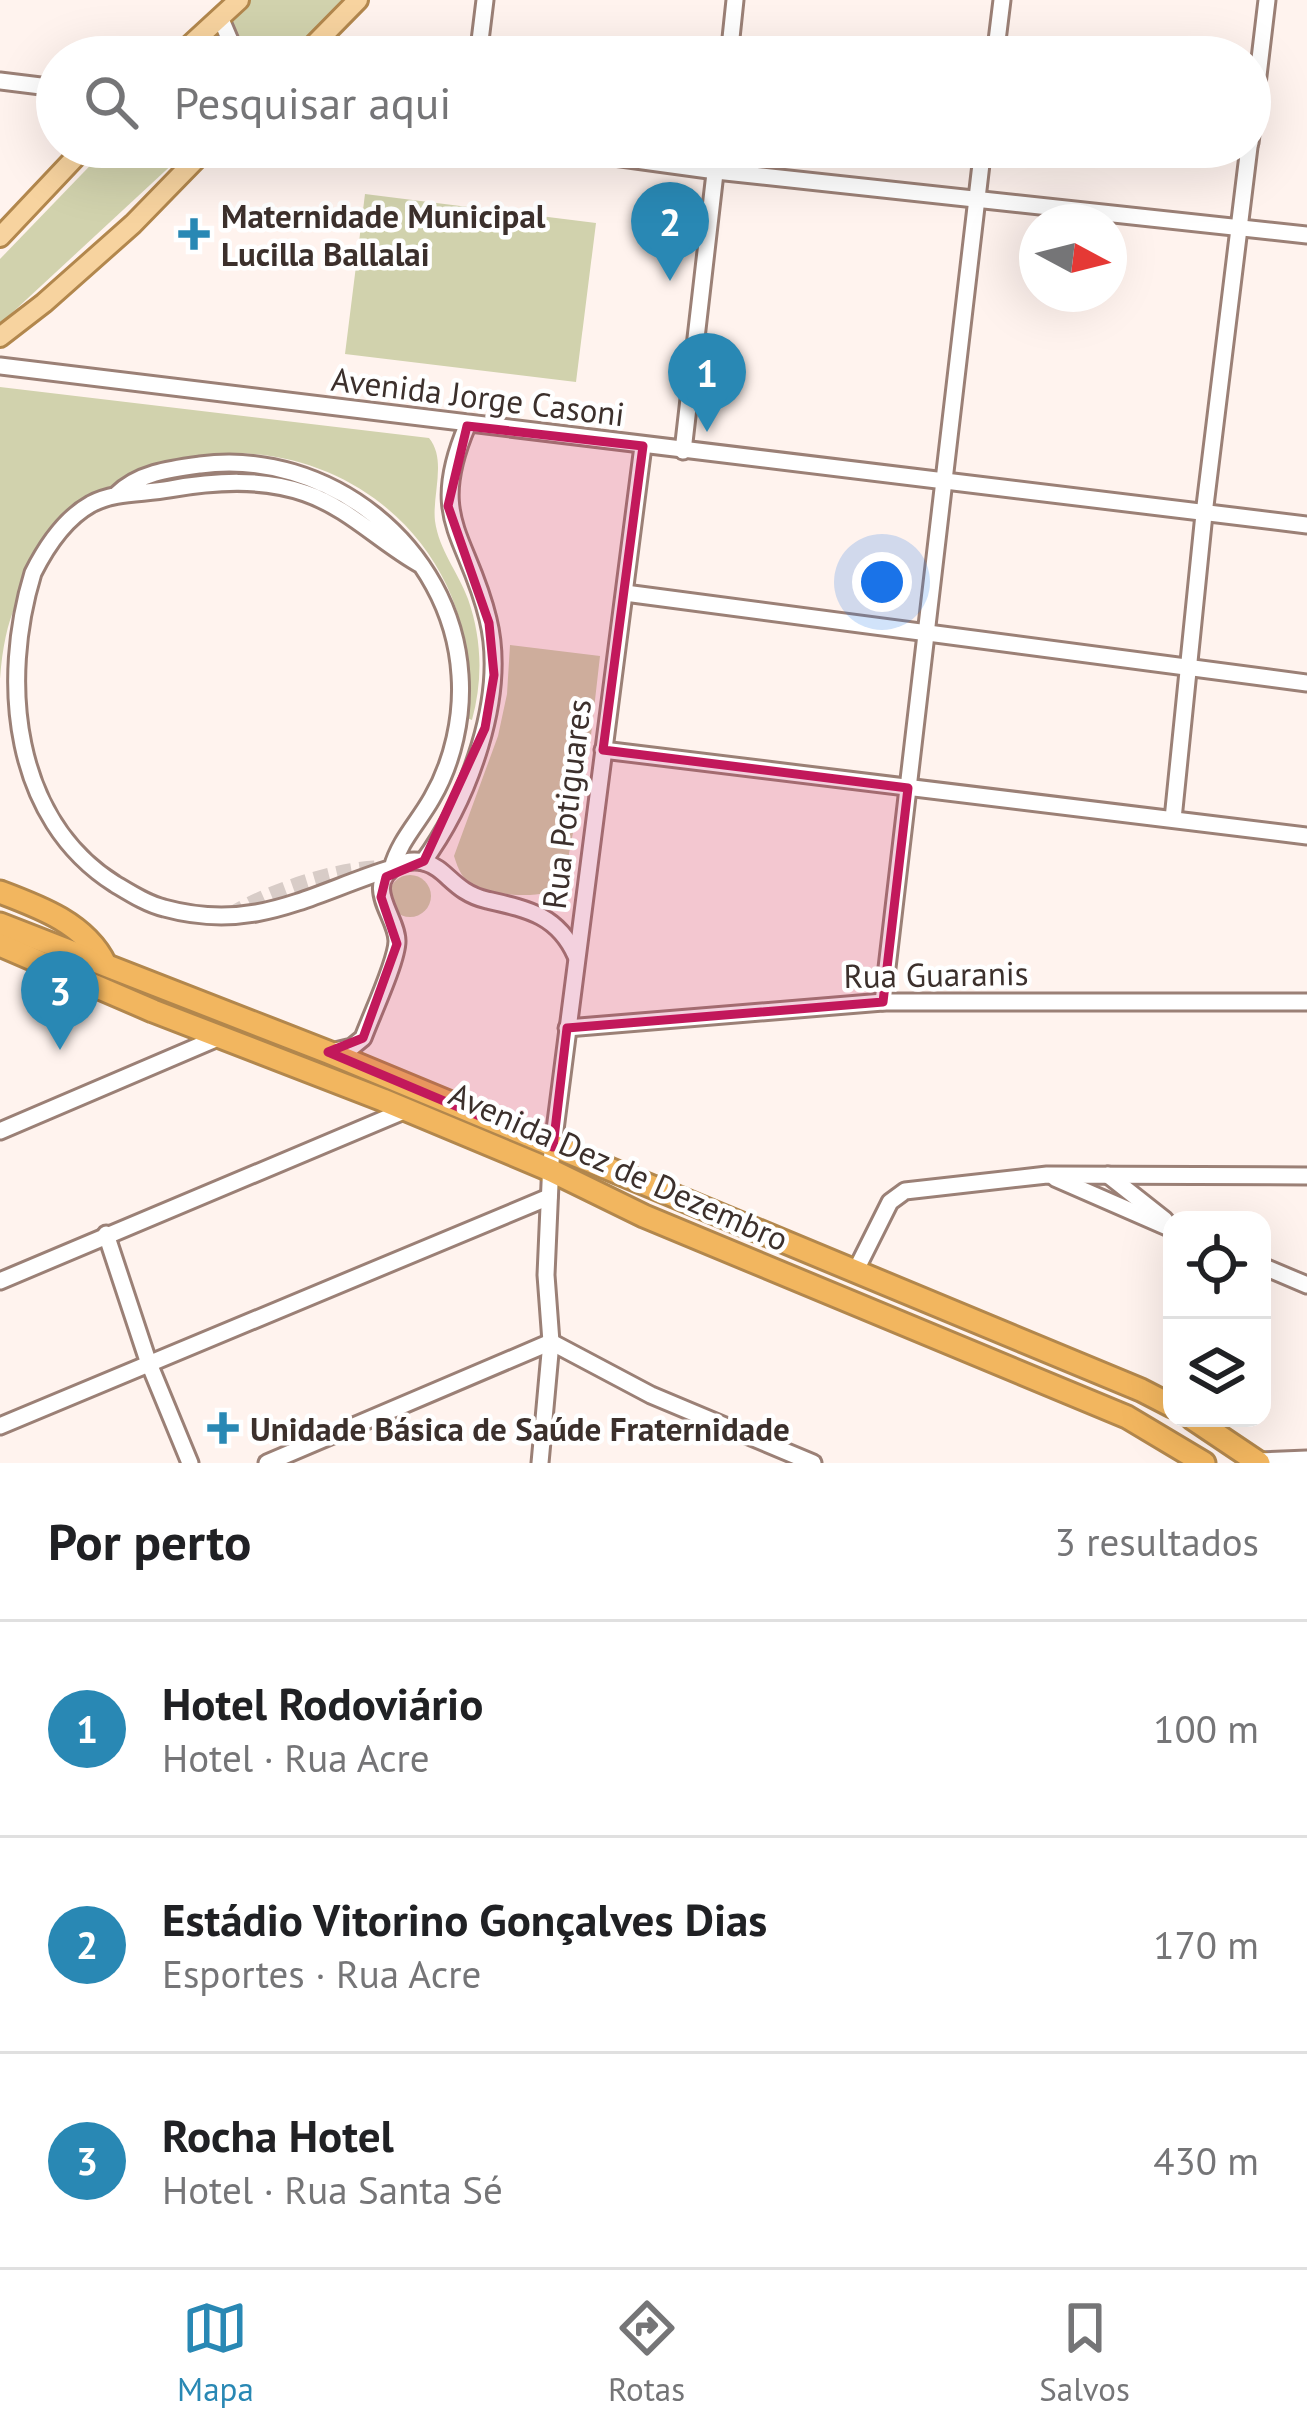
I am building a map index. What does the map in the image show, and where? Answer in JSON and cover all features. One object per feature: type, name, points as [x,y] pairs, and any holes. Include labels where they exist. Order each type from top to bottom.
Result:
[{"type":"highway","points":[[0,892],[69,923],[88,938],[99,975],[56,981],[0,961]]},
{"type":"highway","name":"Avenida Dez de Dezembro","points":[[0,924],[220,1037],[855,1272],[1163,1402]]},
{"type":"highway","name":"Avenida Dez de Dezembro","points":[[0,945],[328,1052],[552,1159],[644,1216],[1127,1417],[1204,1463]]},
{"type":"highway","points":[[1206,1427],[1258,1462]]},
{"type":"main road","points":[[195,36],[219,8],[239,0]]},
{"type":"main road","points":[[323,36],[358,0]]},
{"type":"main road","points":[[0,237],[65,168]]},
{"type":"main road","points":[[0,337],[98,256],[187,168]]},
{"type":"street","points":[[481,36],[485,0]]},
{"type":"street","points":[[731,36],[735,0]]},
{"type":"street","points":[[998,36],[1002,0]]},
{"type":"street","points":[[1264,36],[1268,0]]},
{"type":"street","points":[[0,81],[36,85]]},
{"type":"street","points":[[701,168],[1307,235]]},
{"type":"street","points":[[883,1002],[981,168]]},
{"type":"street","points":[[1173,819],[1204,514],[1247,168]]},
{"type":"street","points":[[683,451],[716,170]]},
{"type":"street","name":"Avenida Jorge Casoni","points":[[0,366],[1307,525]]},
{"type":"street","points":[[423,862],[450,819],[485,728],[494,675],[489,623],[448,506],[450,475],[467,426]]},
{"type":"street","name":"Rua Potiguares","points":[[540,1463],[551,1342],[546,1274],[552,1159],[643,446]]},
{"type":"street","points":[[328,1052],[352,1047],[362,1038],[397,944],[381,897],[392,868],[398,845],[441,781],[454,743],[460,669],[439,590],[421,565],[335,507],[284,488],[213,483],[116,495],[80,512],[43,554],[21,596],[6,650],[4,686],[10,736],[21,769],[57,833],[102,875],[135,896],[164,908],[202,914],[229,916],[286,908],[392,868],[406,862],[423,862],[462,892],[543,916],[563,932],[577,958]]},
{"type":"street","points":[[626,593],[1307,683]]},
{"type":"street","points":[[604,750],[1307,836]]},
{"type":"street","name":"Rua Guaranis","points":[[567,1028],[883,1002],[1307,1002]]},
{"type":"street","points":[[0,1131],[220,1037]]},
{"type":"street","points":[[0,1281],[406,1109]]},
{"type":"street","points":[[1047,1175],[1163,1223]]},
{"type":"street","points":[[855,1272],[890,1202],[905,1191],[1047,1175],[1307,1176]]},
{"type":"street","points":[[1108,1175],[1163,1220]]},
{"type":"street","points":[[0,1426],[549,1197]]},
{"type":"street","points":[[106,1234],[148,1361],[190,1463]]},
{"type":"street","points":[[1271,1270],[1307,1285]]},
{"type":"street","points":[[267,1463],[551,1342],[651,1395],[813,1463]]},
{"type":"street","points":[[1258,1462],[1307,1459]]},
{"type":"highlighted area","points":[[467,426],[643,446],[603,750],[908,788],[883,1002],[567,1028],[553,1147],[328,1052],[363,1038],[397,944],[381,897],[386,877],[424,861],[485,728],[494,675],[489,623],[448,506]]},
{"type":"green space","points":[[242,0],[349,0],[312,36],[238,36],[232,21]]},
{"type":"green space","points":[[88,168],[168,168],[0,324],[0,259]]},
{"type":"green space","points":[[365,194],[596,223],[576,382],[345,354]]},
{"type":"green space","points":[[0,387],[429,438],[438,467],[437,532],[468,599],[476,629],[479,675],[472,720],[467,718],[468,665],[458,615],[439,570],[411,531],[375,499],[332,474],[284,459],[232,453],[160,464],[126,478],[90,502],[16,603],[0,679]]},
{"type":"green space","points":[[510,645],[600,656],[590,744],[563,885],[534,895],[497,893],[472,885],[454,856],[498,736]]},
{"type":"green space","points":[[410,875],[425,881],[431,896],[425,911],[410,917],[395,911],[389,896],[395,881]]},
{"type":"tunnel","points":[[230,915],[307,881],[389,868]]},
{"type":"place","name":"Maternidade Municipal Lucilla Ballalai","points":[[194,234]]},
{"type":"place","name":"Estádio Vitorino Gonçalves Dias","points":[[670,281]]},
{"type":"place","name":"Hotel Rodoviário","points":[[707,432]]},
{"type":"place","name":"Rocha Hotel","points":[[60,1050]]},
{"type":"place","name":"Unidade Básica de Saúde Fraternidade","points":[[223,1428]]}]
